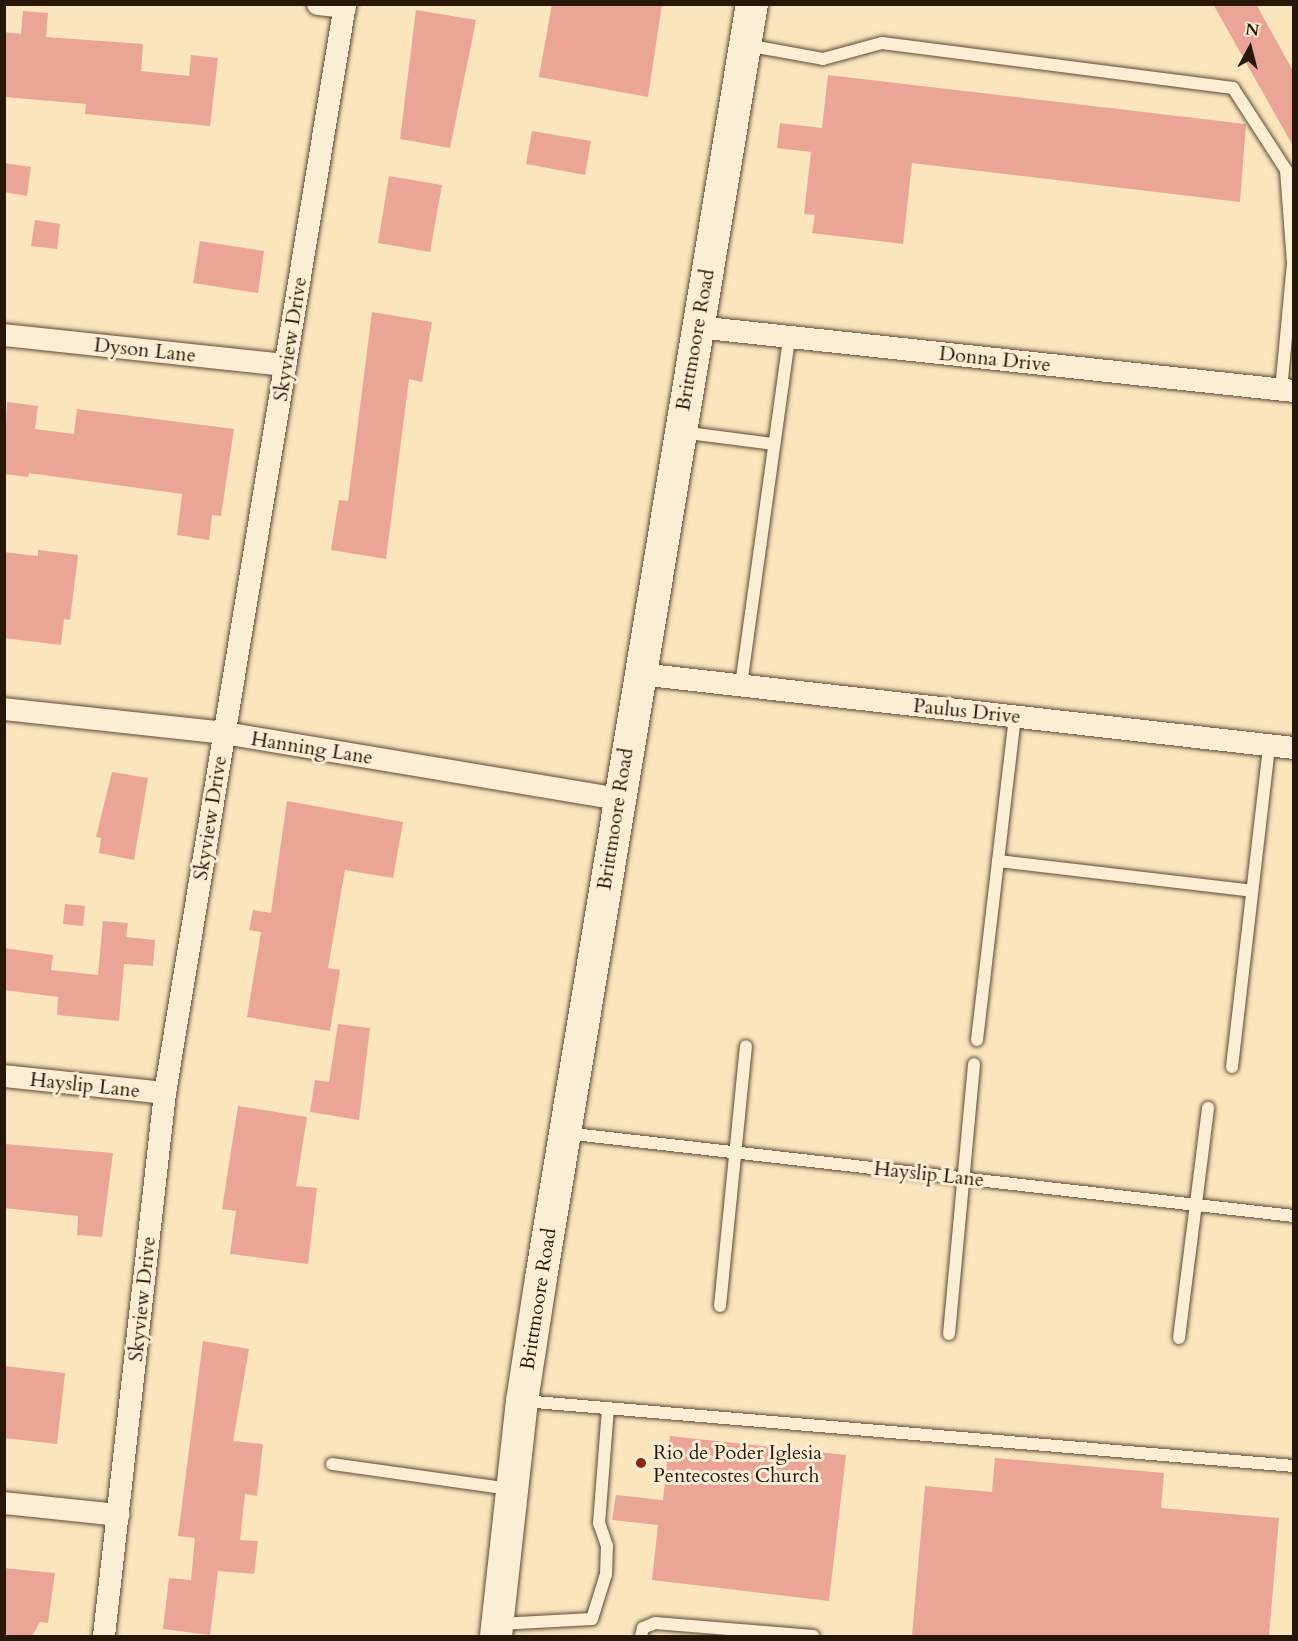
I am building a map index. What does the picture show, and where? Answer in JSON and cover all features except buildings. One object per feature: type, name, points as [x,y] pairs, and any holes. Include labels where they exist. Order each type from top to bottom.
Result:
[{"type":"main road","name":"Brittmoore Road","points":[[496,1631],[522,1401],[564,1132],[752,4]]},
{"type":"street","points":[[318,4],[345,6]]},
{"type":"street","name":"Skyview Drive","points":[[104,1636],[165,1094],[345,6]]},
{"type":"street","name":"Donna Drive","points":[[697,327],[1287,390]]},
{"type":"street","name":"Dyson Lane","points":[[4,335],[285,365]]},
{"type":"street","name":"Paulus Drive","points":[[640,674],[1293,748]]},
{"type":"street","name":"Hanning Lane","points":[[4,709],[224,733],[618,799]]},
{"type":"street","name":"Hayslip Lane","points":[[4,1076],[165,1094]]},
{"type":"street","points":[[4,1503],[118,1515]]},
{"type":"lane","points":[[745,44],[823,59],[882,43],[1233,88],[1286,170],[1293,263],[1287,390]]},
{"type":"lane","points":[[741,685],[789,337]]},
{"type":"lane","points":[[680,431],[774,444]]},
{"type":"lane","points":[[977,1040],[1015,716]]},
{"type":"lane","points":[[1232,1067],[1269,746]]},
{"type":"lane","points":[[998,861],[1252,891]]},
{"type":"lane","points":[[720,1306],[746,1046]]},
{"type":"lane","points":[[949,1334],[974,1064]]},
{"type":"lane","points":[[1179,1338],[1208,1108]]},
{"type":"lane","name":"Hayslip Lane","points":[[564,1132],[1293,1216]]},
{"type":"lane","points":[[522,1401],[1293,1466]]},
{"type":"lane","points":[[496,1631],[592,1619],[606,1574],[607,1546],[599,1523],[608,1408]]},
{"type":"lane","points":[[332,1464],[512,1490]]},
{"type":"lane","points":[[640,1636],[643,1628],[655,1623],[813,1636]]},
{"type":"place","name":"Rio de Poder Iglesia Pentecostes Church","points":[[641,1463]]}]
